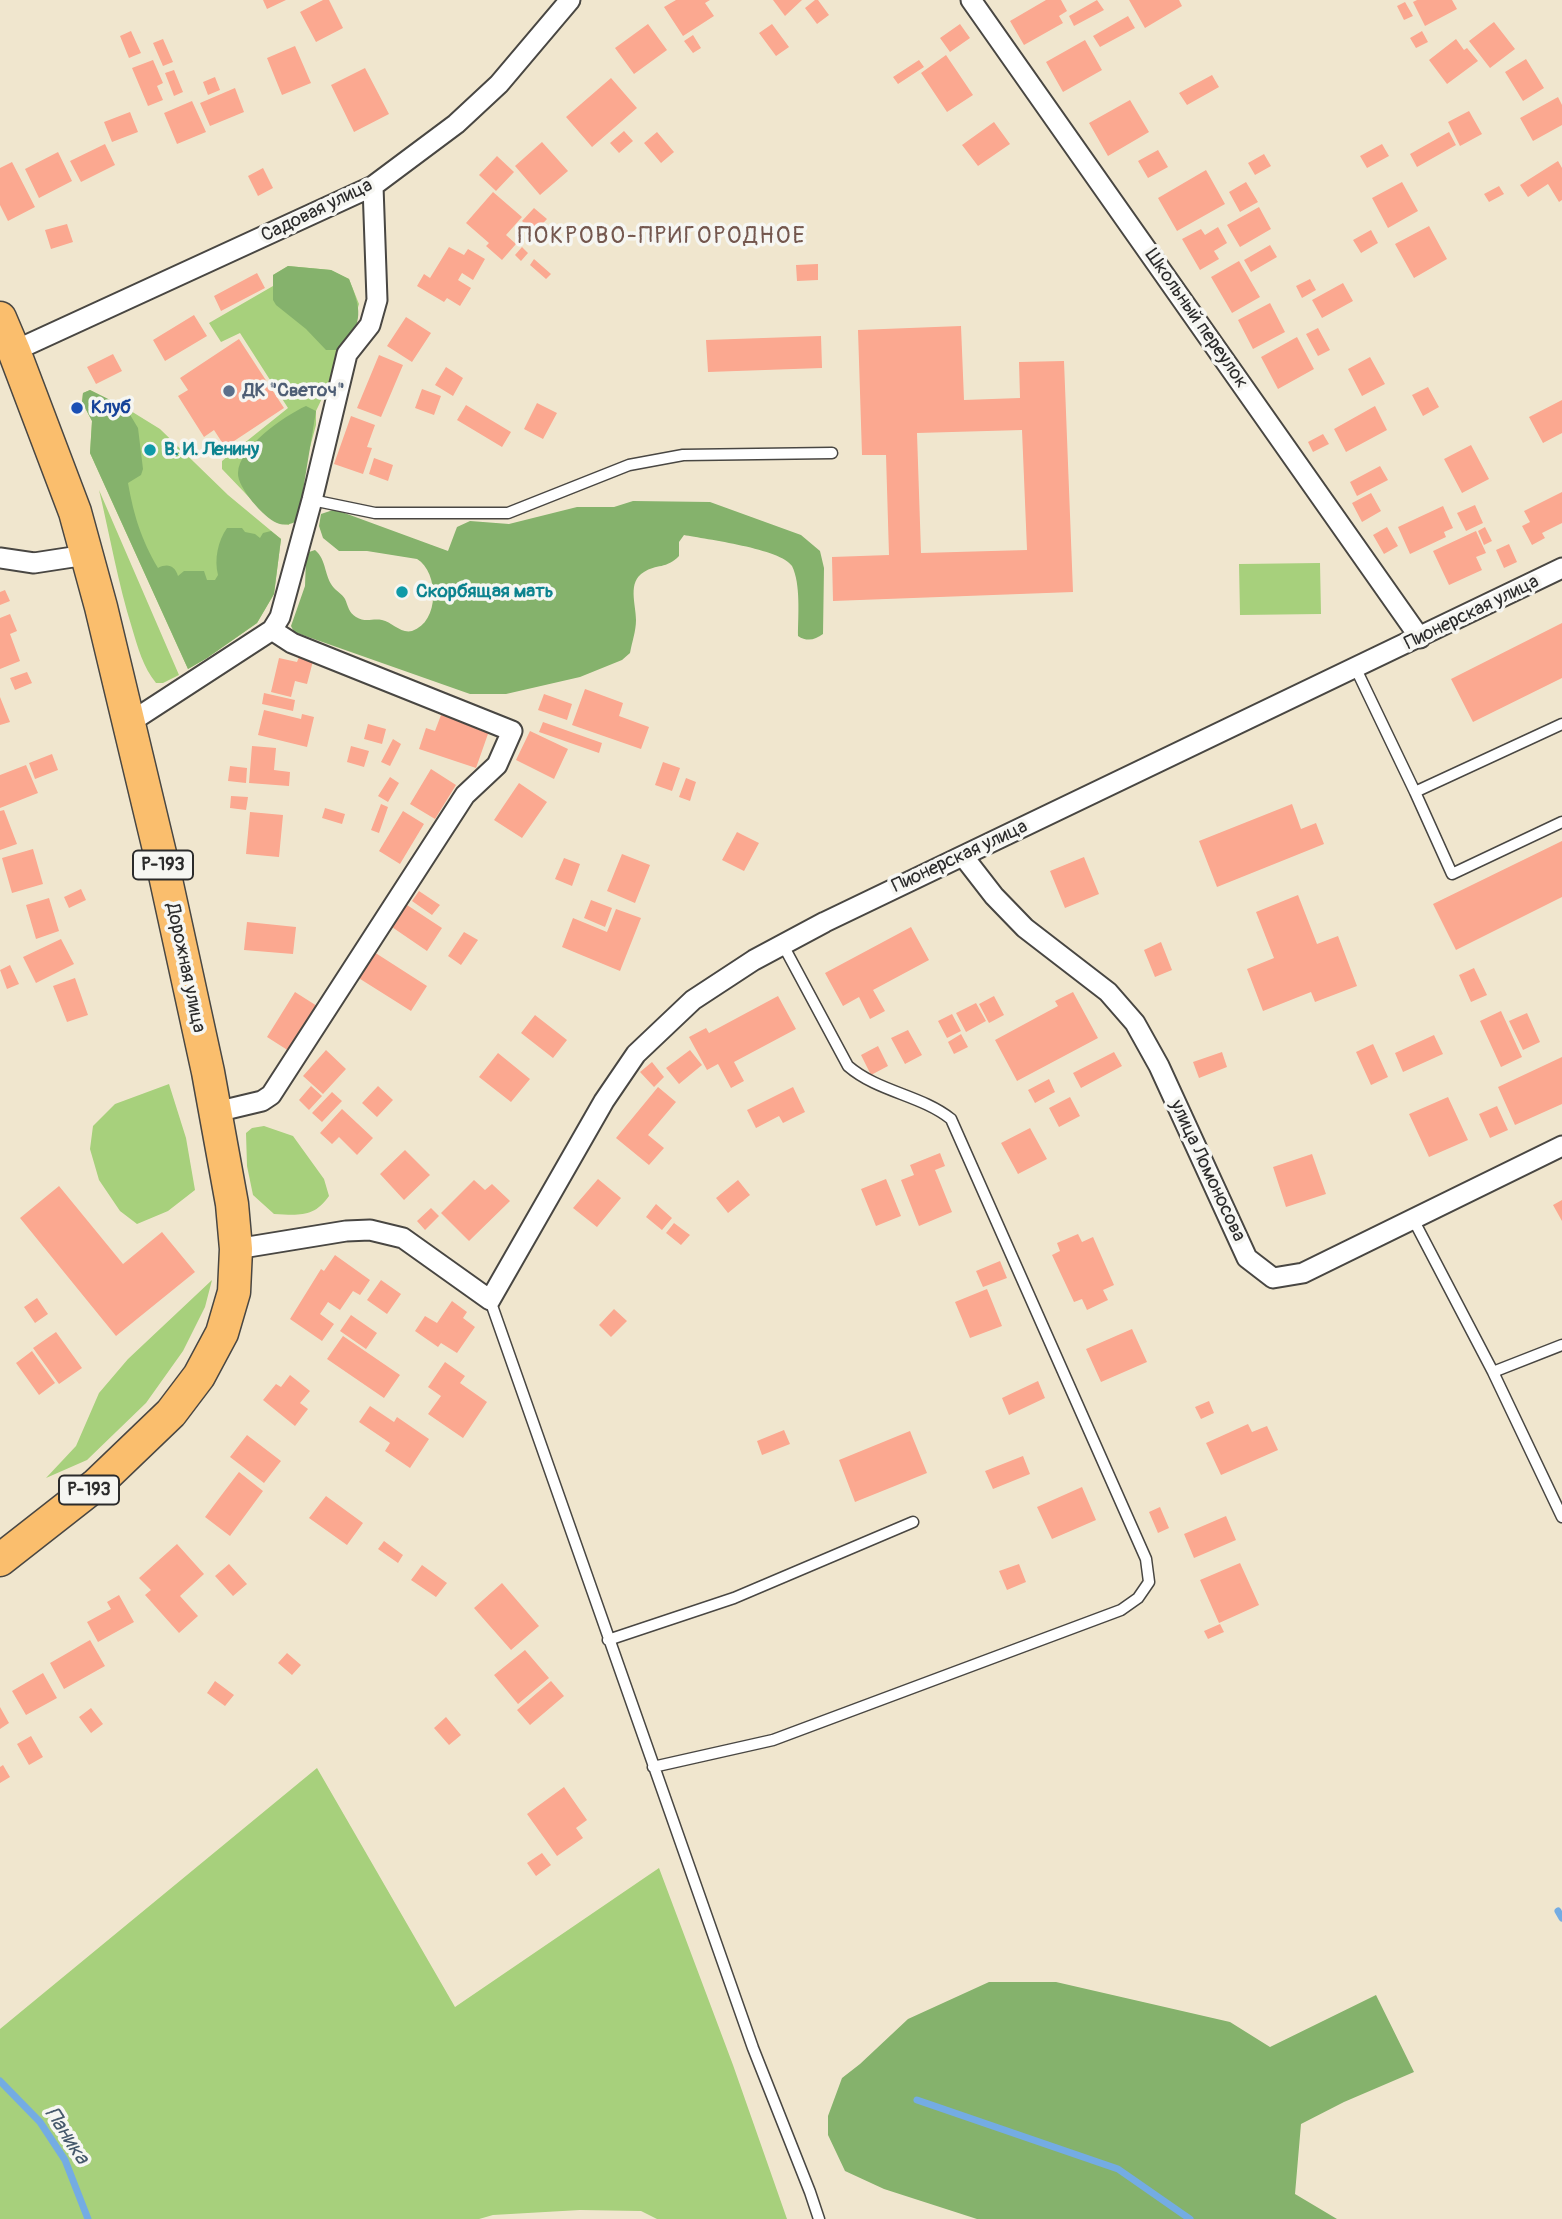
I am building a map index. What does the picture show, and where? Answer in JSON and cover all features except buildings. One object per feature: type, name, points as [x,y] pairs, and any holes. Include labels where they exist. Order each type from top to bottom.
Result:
[{"type":"main road","name":"Дорожная улица","points":[[0,318],[75,512],[129,723],[216,1112],[232,1204],[236,1249],[234,1292],[222,1333],[199,1376],[171,1413],[97,1484],[4,1550]]},
{"type":"street","name":"Садовая улица","points":[[15,351],[373,186],[456,124],[499,84],[570,0]]},
{"type":"street","name":"Школьный переулок","points":[[971,0],[1420,638]]},
{"type":"street","points":[[129,723],[272,630],[280,617],[312,500],[347,354],[370,325],[377,300],[373,186]]},
{"type":"street","points":[[0,558],[34,563],[86,555]]},
{"type":"street","name":"Пионерская улица","points":[[491,1300],[604,1101],[636,1054],[693,1000],[754,960],[825,922],[1562,568]]},
{"type":"street","points":[[216,1112],[262,1101],[271,1095],[465,795],[497,765],[512,731],[292,643],[272,630]]},
{"type":"street","name":"улица Ломоносова","points":[[963,856],[994,896],[1025,929],[1108,992],[1135,1023],[1159,1066],[1247,1258],[1273,1279],[1303,1273],[1562,1146]]},
{"type":"street","points":[[236,1249],[346,1231],[370,1230],[403,1238],[491,1300]]},
{"type":"lane","points":[[312,500],[375,513],[508,513],[629,465],[683,455],[832,453]]},
{"type":"lane","points":[[1356,669],[1452,874],[1562,822]]},
{"type":"lane","points":[[1415,792],[1562,724]]},
{"type":"lane","points":[[653,1767],[773,1740],[1121,1610],[1138,1598],[1149,1582],[1146,1559],[951,1119],[940,1110],[861,1077],[848,1066],[783,945]]},
{"type":"lane","points":[[1413,1219],[1493,1372],[1562,1517]]},
{"type":"lane","points":[[491,1300],[753,2048],[819,2219]]},
{"type":"lane","points":[[1493,1372],[1562,1345]]},
{"type":"lane","points":[[608,1640],[734,1598],[913,1522]]},
{"type":"green space","points":[[288,266],[331,270],[349,279],[359,304],[345,350],[316,411],[316,425],[289,525],[278,523],[267,516],[222,469],[222,461],[288,408],[240,333],[221,342],[209,323],[273,286],[273,275]]},
{"type":"green space","points":[[288,266],[331,270],[349,279],[358,315],[355,330],[345,350],[326,350],[306,329],[276,305],[273,300],[273,275]]},
{"type":"green space","points":[[90,390],[160,429],[228,495],[281,539],[274,594],[257,623],[188,669],[90,453],[92,421],[82,402],[83,393]]},
{"type":"green space","points":[[90,390],[126,408],[138,428],[143,469],[141,475],[128,483],[139,527],[158,568],[171,566],[178,576],[184,571],[204,571],[207,580],[215,580],[218,575],[218,550],[227,528],[242,528],[260,538],[263,533],[271,531],[281,539],[274,594],[257,623],[188,669],[90,453],[92,421],[82,402],[83,393]]},
{"type":"green space","points":[[306,406],[316,411],[298,521],[280,524],[265,515],[242,486],[238,473],[240,463],[264,433]]},
{"type":"green space","points":[[99,490],[179,675],[163,683],[156,683],[151,677],[139,650],[122,594]]},
{"type":"green space","points":[[633,501],[710,502],[801,535],[820,551],[824,568],[823,634],[811,640],[798,636],[797,582],[792,566],[785,560],[759,550],[684,535],[679,542],[679,556],[670,563],[644,572],[636,581],[636,624],[630,653],[622,660],[580,677],[506,694],[470,694],[294,632],[291,626],[305,586],[306,558],[309,552],[315,550],[322,559],[331,584],[344,597],[352,613],[360,619],[382,620],[404,631],[412,631],[428,618],[432,608],[429,574],[417,559],[367,551],[339,551],[323,538],[319,526],[321,514],[339,511],[448,551],[457,527],[470,521],[509,524],[577,507],[614,507]]},
{"type":"green space","points":[[1320,563],[1321,614],[1240,615],[1239,564]]},
{"type":"green space","points":[[169,1084],[186,1138],[195,1190],[168,1211],[137,1224],[120,1211],[99,1180],[90,1149],[93,1126],[115,1104]]},
{"type":"green space","points":[[264,1126],[293,1136],[324,1179],[329,1196],[311,1212],[298,1215],[274,1214],[253,1195],[247,1166],[246,1133],[252,1128]]},
{"type":"green space","points":[[212,1280],[205,1307],[183,1351],[146,1403],[87,1460],[46,1478],[76,1446],[99,1393],[128,1359]]},
{"type":"green space","points":[[317,1768],[455,2007],[659,1868],[787,2219],[657,2219],[641,2211],[580,2210],[493,2215],[479,2219],[0,2219],[0,2029]]},
{"type":"green space","points":[[989,1982],[1056,1982],[1230,2022],[1270,2047],[1376,1995],[1414,2072],[1301,2124],[1295,2194],[1337,2219],[977,2219],[884,2189],[845,2171],[828,2135],[828,2116],[842,2078],[908,2019]]},
{"type":"waterway","points":[[1558,1911],[1562,1918]]},
{"type":"waterway","name":"Паника","points":[[0,2081],[40,2122],[65,2160],[88,2219]]},
{"type":"waterway","points":[[917,2100],[1118,2169],[1190,2219]]},
{"type":"place","name":"ДК \"Светоч\"","points":[[229,391]]},
{"type":"place","name":"Клуб","points":[[77,408]]},
{"type":"place","name":"В. И. Ленину","points":[[150,450]]},
{"type":"place","name":"Скорбящая мать","points":[[402,592]]},
{"type":"district","name":"ПОКРОВО-ПРИГОРОДНОЕ","points":[[662,237]]}]
